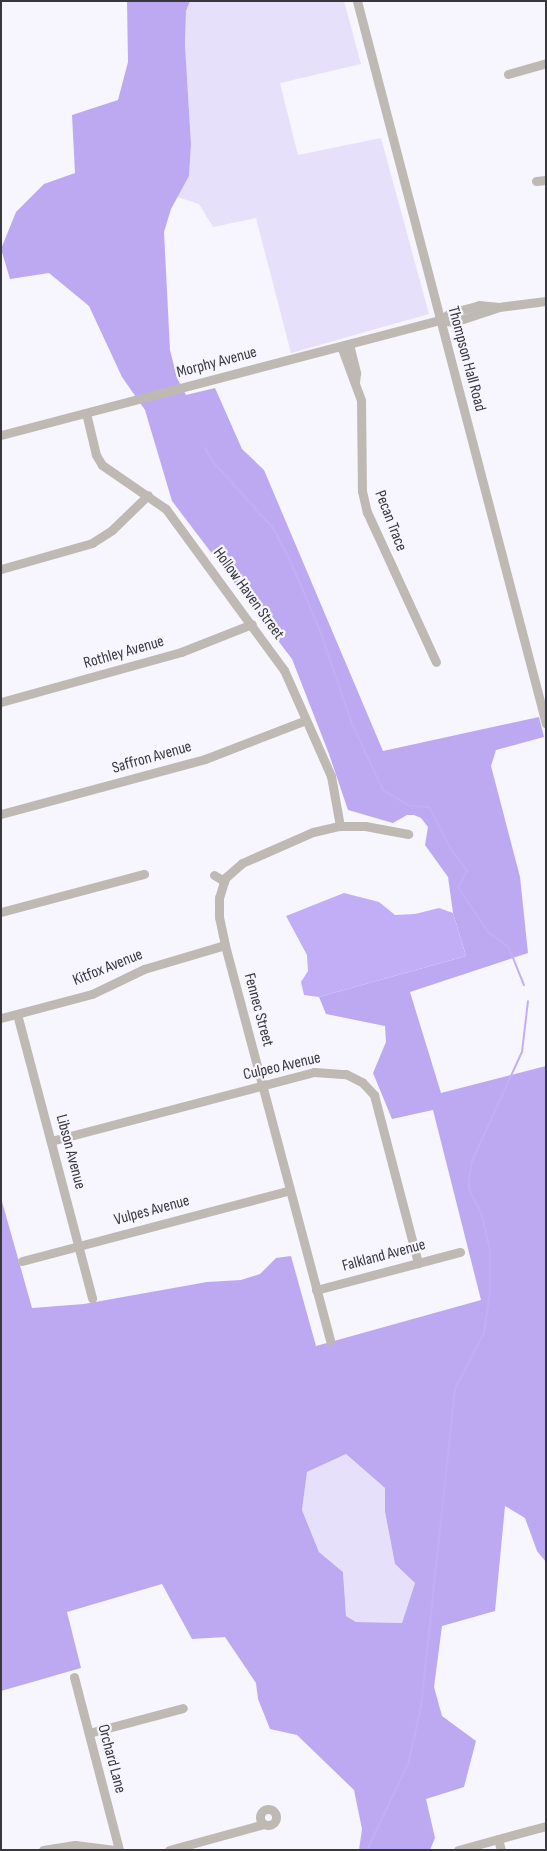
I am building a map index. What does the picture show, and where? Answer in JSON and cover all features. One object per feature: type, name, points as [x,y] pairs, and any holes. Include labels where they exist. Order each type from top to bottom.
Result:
[{"type":"street","name":"Thompson Hall Road","points":[[357,1],[546,724]]},
{"type":"street","points":[[508,74],[546,64]]},
{"type":"street","name":"Morphy Avenue","points":[[1,435],[440,320],[454,322],[499,307],[546,301]]},
{"type":"street","name":"Pecan Trace","points":[[345,345],[349,374],[355,382],[363,425],[362,490],[367,512],[436,662]]},
{"type":"street","name":"Hollow Haven Street","points":[[86,413],[96,455],[102,465],[166,509],[284,670],[336,791],[340,826]]},
{"type":"street","points":[[1,569],[92,543],[112,530],[148,495]]},
{"type":"street","name":"Rothley Avenue","points":[[1,702],[172,655],[252,624]]},
{"type":"street","name":"Saffron Avenue","points":[[1,814],[205,759],[306,720]]},
{"type":"street","points":[[214,875],[224,881],[242,863],[257,855],[313,832],[340,826],[365,826],[408,834]]},
{"type":"street","points":[[1,912],[144,874]]},
{"type":"street","name":"Fennec Street","points":[[224,881],[218,907],[225,945],[330,1340]]},
{"type":"street","name":"Kitfox Avenue","points":[[1,1018],[92,994],[144,969],[225,945]]},
{"type":"street","name":"Libson Avenue","points":[[17,1014],[92,1298]]},
{"type":"street","name":"Culpeo Avenue","points":[[51,1141],[322,1070],[346,1074],[368,1087],[374,1095],[418,1262]]},
{"type":"street","name":"Vulpes Avenue","points":[[22,1261],[290,1190]]},
{"type":"street","name":"Falkland Avenue","points":[[316,1290],[460,1252]]},
{"type":"street","name":"Orchard Lane","points":[[74,1677],[119,1850]]},
{"type":"street","points":[[89,1733],[183,1708]]},
{"type":"street","points":[[169,1850],[264,1824]]},
{"type":"street","points":[[458,1850],[546,1826]]},
{"type":"street","points":[[498,1839],[501,1850]]},
{"type":"street","points":[[43,1850],[75,1845],[115,1850]]},
{"type":"shaded area","points":[[127,1],[190,1],[186,11],[185,45],[191,144],[189,176],[171,209],[164,232],[170,350],[177,378],[186,395],[215,388],[242,449],[264,470],[383,751],[539,717],[544,737],[496,750],[491,766],[520,877],[528,953],[410,992],[441,1093],[546,1066],[546,1562],[537,1551],[525,1518],[505,1506],[495,1611],[442,1626],[434,1687],[442,1716],[476,1741],[464,1787],[426,1799],[435,1838],[430,1850],[359,1850],[362,1829],[354,1790],[297,1735],[270,1729],[258,1699],[256,1683],[225,1637],[192,1639],[162,1584],[67,1612],[81,1668],[1,1691],[1,1198],[32,1308],[84,1304],[207,1282],[241,1280],[260,1274],[276,1258],[291,1256],[316,1346],[481,1300],[433,1110],[392,1119],[373,1073],[386,1042],[385,1026],[326,1014],[319,997],[466,956],[453,913],[448,877],[425,845],[428,827],[421,818],[414,815],[407,815],[393,823],[348,810],[329,754],[292,659],[172,501],[145,410],[122,377],[89,306],[49,273],[10,279],[1,249],[16,212],[44,184],[75,173],[72,115],[118,100],[128,62]],"holes":[[[346,1454],[385,1488],[385,1512],[395,1564],[415,1583],[402,1623],[356,1622],[346,1616],[343,1572],[319,1552],[302,1510],[307,1472]]]},
{"type":"shaded area","points":[[190,1],[344,1],[361,64],[280,83],[298,155],[381,138],[429,314],[291,353],[256,218],[213,227],[199,204],[177,197],[189,176],[191,144],[185,45],[186,11]]},
{"type":"shaded area","points":[[344,893],[379,902],[395,915],[415,914],[439,908],[453,913],[466,956],[319,997],[304,995],[301,982],[308,971],[307,955],[286,916]]},
{"type":"shaded area","points":[[346,1454],[385,1488],[385,1512],[395,1564],[415,1583],[402,1623],[356,1622],[346,1616],[343,1572],[319,1552],[302,1510],[307,1472]]},
{"type":"waterway","points":[[205,448],[213,462],[273,528],[289,558],[319,628],[352,724],[383,790],[410,806],[429,807],[451,849],[467,871],[458,887],[488,932],[509,948],[524,985]]},
{"type":"waterway","points":[[367,1850],[408,1764],[421,1707],[455,1389],[484,1333],[490,1293],[490,1249],[481,1213],[469,1189],[469,1180],[472,1161],[522,1052],[528,1001]]}]
